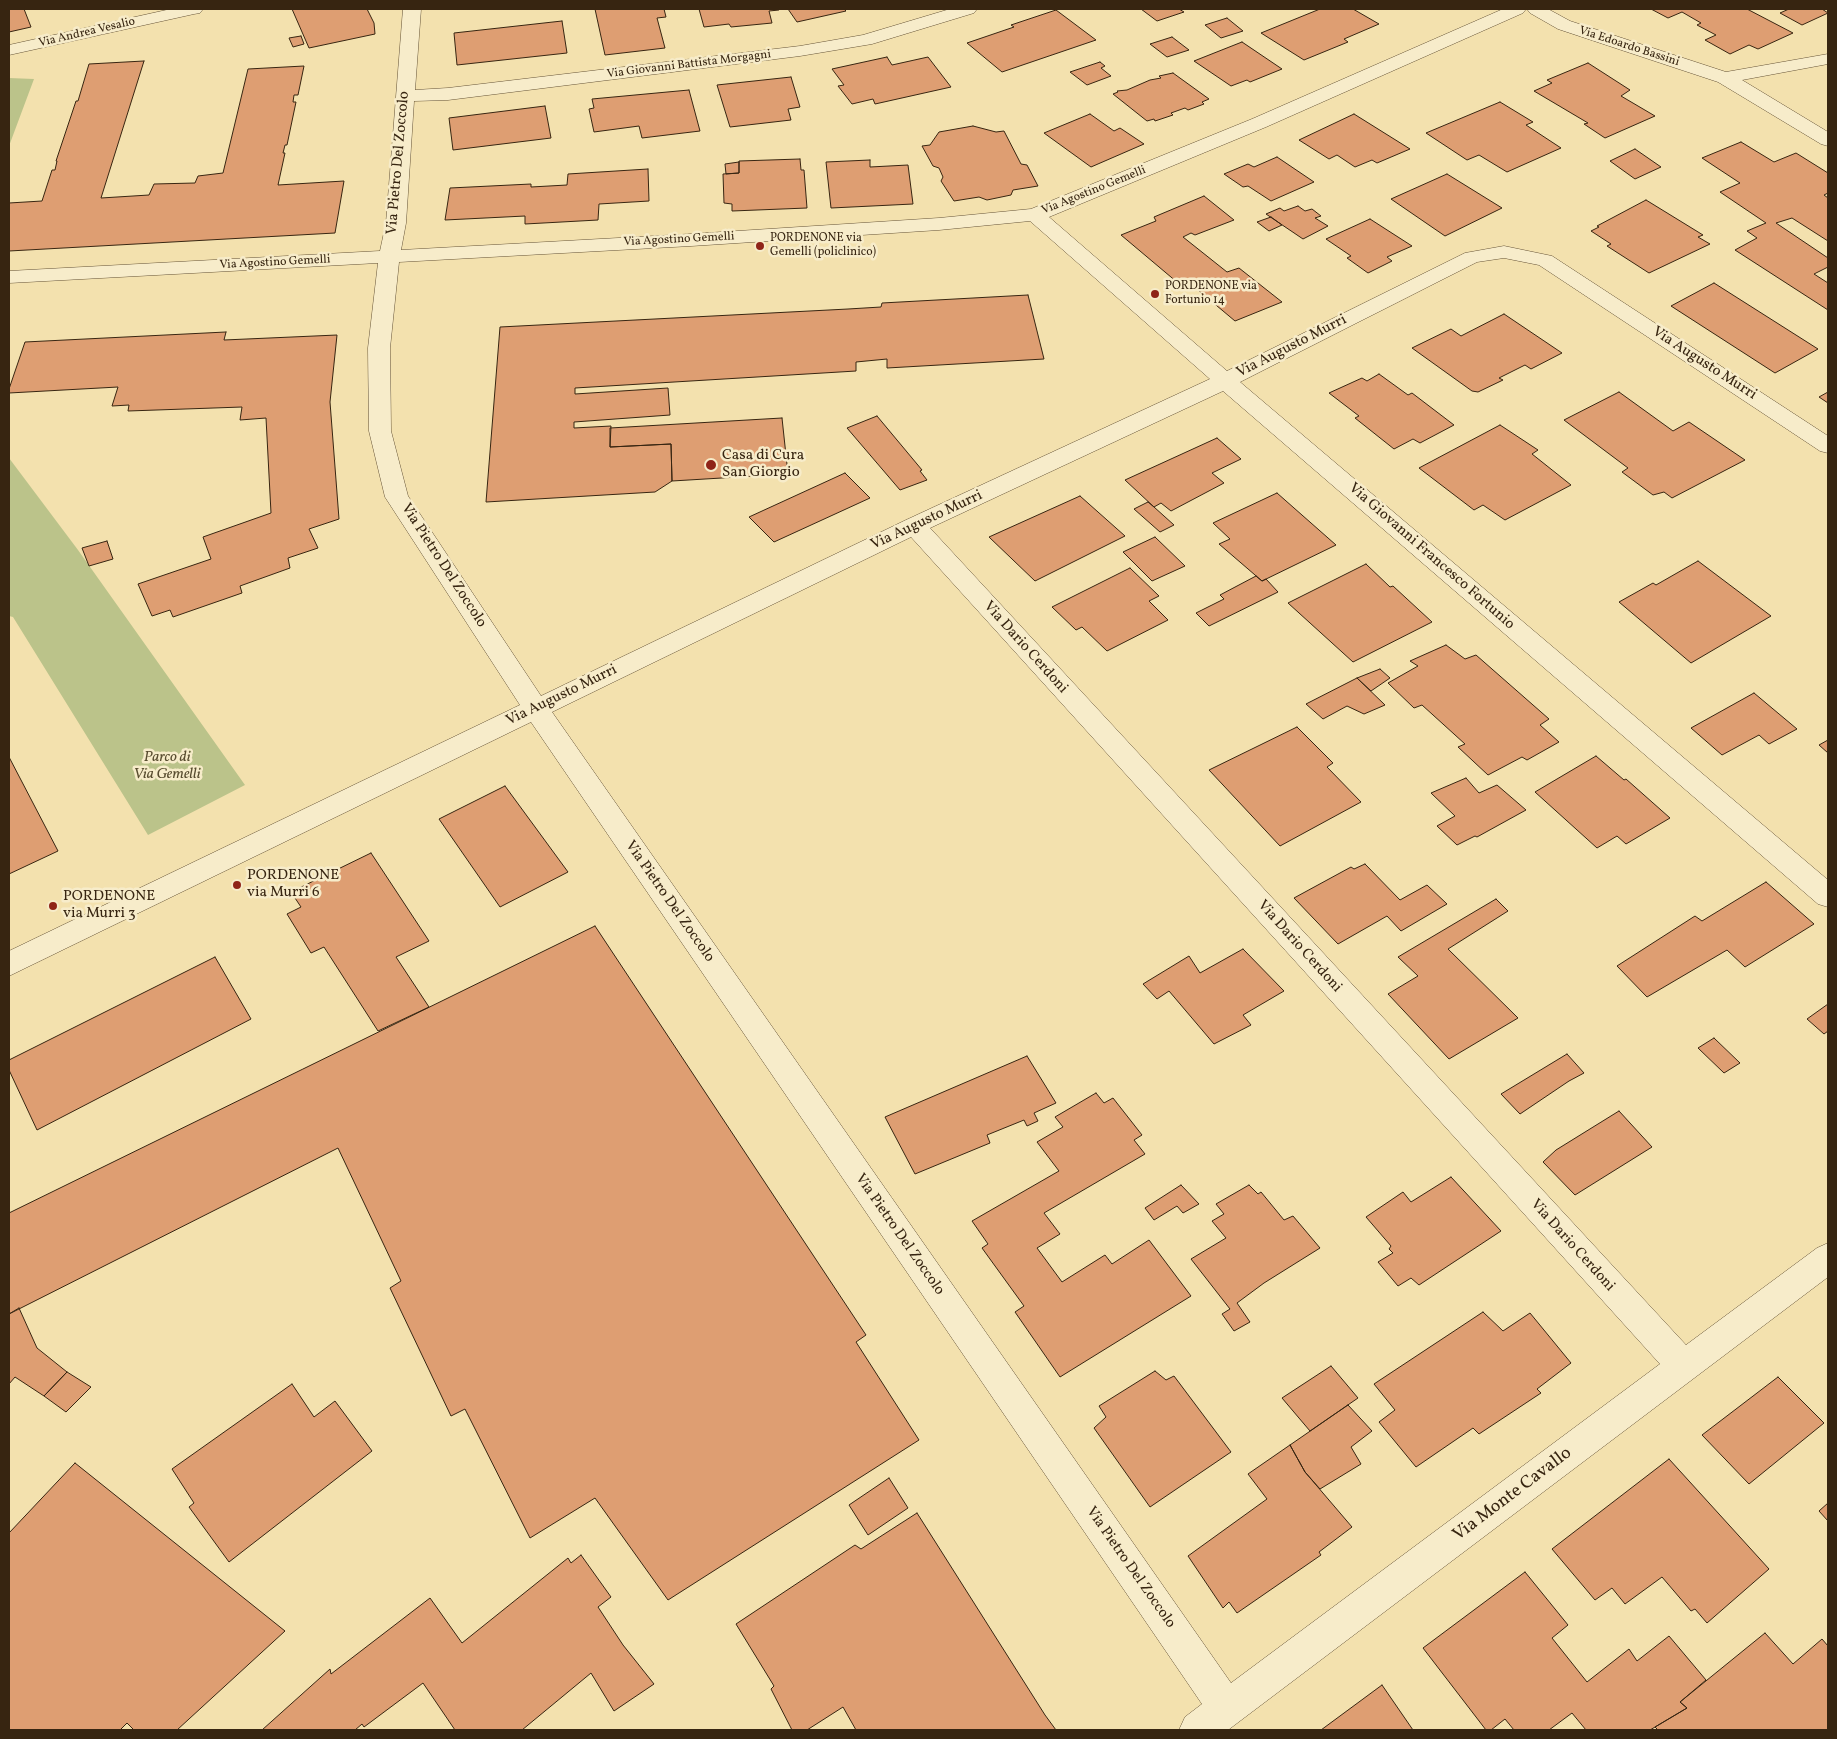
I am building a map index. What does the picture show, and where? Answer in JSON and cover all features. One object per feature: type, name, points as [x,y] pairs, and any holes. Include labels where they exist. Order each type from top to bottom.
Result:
[{"type":"street","name":"Via Andrea Vesalio","points":[[9,50],[194,9]]},
{"type":"street","name":"Via Pietro Del Zoccolo","points":[[412,9],[396,222],[389,257],[379,348],[380,431],[397,497],[536,709],[1226,1708]]},
{"type":"street","name":"Via Giovanni Battista Morgagni","points":[[405,96],[448,94],[800,51],[866,40],[968,9]]},
{"type":"street","name":"Via Agostino Gemelli","points":[[9,277],[389,257],[939,224],[1035,215],[1259,123],[1517,9]]},
{"type":"street","name":"Via Edoardo Bassini","points":[[1536,9],[1564,25],[1725,78],[1828,140]]},
{"type":"street","name":"Via Edoardo Bassini","points":[[1725,78],[1828,59]]},
{"type":"street","name":"Via Giovanni Francesco Fortunio","points":[[1035,215],[1828,896]]},
{"type":"street","name":"Via Augusto Murri","points":[[9,964],[914,526],[1225,380],[1472,257],[1504,252],[1545,260],[1828,446]]},
{"type":"street","name":"Via Dario Cerdoni","points":[[914,526],[1684,1368]]},
{"type":"street","name":"Via Monte Cavallo","points":[[1198,1730],[1684,1368],[1828,1258]]},
{"type":"green space","points":[[9,78],[34,79],[9,146]]},
{"type":"green space","name":"Parco di Via Gemelli","points":[[9,458],[78,550],[245,785],[148,835],[13,617],[9,616]]},
{"type":"building","points":[[9,9],[24,9],[31,27],[9,32]]},
{"type":"building","points":[[292,9],[367,9],[374,23],[375,34],[309,48]]},
{"type":"building","points":[[595,9],[664,9],[666,17],[657,18],[665,48],[605,55]]},
{"type":"building","points":[[699,9],[779,10],[769,11],[772,23],[731,27],[729,24],[704,27]]},
{"type":"building","points":[[788,9],[844,9],[846,11],[797,22]]},
{"type":"building","points":[[1141,9],[1179,9],[1184,12],[1157,21]]},
{"type":"building","points":[[1320,9],[1353,9],[1379,24],[1344,39],[1348,42],[1304,60],[1261,33]]},
{"type":"building","points":[[1651,9],[1747,9],[1793,33],[1758,49],[1749,45],[1730,54],[1705,40],[1716,35],[1697,25],[1701,23],[1682,12],[1668,18]]},
{"type":"building","points":[[1789,9],[1822,9],[1828,13],[1802,25],[1780,13]]},
{"type":"building","points":[[1056,10],[1096,40],[1002,72],[967,43],[1014,27],[1011,25]]},
{"type":"building","points":[[1227,18],[1243,31],[1221,38],[1205,25]]},
{"type":"building","points":[[562,21],[567,53],[457,65],[454,33]]},
{"type":"building","points":[[301,36],[304,44],[293,47],[289,38]]},
{"type":"building","points":[[1172,37],[1189,50],[1167,57],[1150,44]]},
{"type":"building","points":[[1242,42],[1282,69],[1250,82],[1247,80],[1231,86],[1194,61]]},
{"type":"building","points":[[887,57],[892,65],[928,57],[951,87],[875,104],[873,99],[852,104],[838,86],[844,85],[832,69]]},
{"type":"building","points":[[144,61],[101,198],[149,195],[154,184],[195,183],[198,176],[223,173],[248,69],[304,66],[298,95],[294,95],[293,102],[296,102],[287,145],[285,145],[283,153],[285,153],[278,185],[344,181],[335,233],[9,251],[9,203],[42,201],[52,170],[55,170],[56,161],[76,101],[78,101],[89,64]]},
{"type":"building","points":[[1100,62],[1105,66],[1101,68],[1111,76],[1087,85],[1070,72]]},
{"type":"building","points":[[1588,63],[1630,90],[1621,96],[1655,116],[1605,138],[1584,124],[1588,123],[1534,91],[1552,83],[1547,80]]},
{"type":"building","points":[[1173,73],[1209,99],[1202,102],[1204,104],[1188,110],[1185,108],[1171,113],[1173,115],[1155,121],[1154,119],[1147,121],[1113,94],[1150,80],[1161,78],[1159,76]]},
{"type":"building","points":[[791,77],[800,107],[788,109],[791,120],[730,127],[717,85]]},
{"type":"building","points":[[689,90],[700,131],[642,138],[639,126],[594,132],[589,109],[594,108],[592,99]]},
{"type":"building","points":[[1500,102],[1533,122],[1526,125],[1561,148],[1507,172],[1479,155],[1467,160],[1426,133]]},
{"type":"building","points":[[545,106],[551,138],[453,150],[449,118]]},
{"type":"building","points":[[1090,114],[1114,131],[1120,128],[1144,144],[1091,167],[1044,133]]},
{"type":"building","points":[[1354,114],[1410,149],[1377,163],[1372,160],[1355,167],[1337,155],[1329,159],[1299,140]]},
{"type":"building","points":[[973,126],[996,132],[1004,131],[1021,164],[1027,165],[1038,186],[1013,190],[1011,195],[987,200],[979,197],[954,201],[941,181],[943,177],[939,168],[933,166],[922,146],[930,145],[939,132]]},
{"type":"building","points":[[1741,142],[1774,162],[1796,153],[1828,173],[1828,193],[1824,195],[1828,198],[1828,241],[1792,218],[1776,223],[1828,258],[1828,267],[1814,274],[1828,283],[1828,310],[1735,250],[1757,238],[1747,231],[1766,223],[1720,192],[1740,183],[1702,158]]},
{"type":"building","points":[[1635,149],[1661,167],[1635,179],[1610,161]]},
{"type":"building","points":[[1277,157],[1314,182],[1271,201],[1248,186],[1243,187],[1224,174],[1248,164],[1254,167]]},
{"type":"building","points":[[800,159],[801,170],[804,170],[807,208],[732,211],[732,204],[724,203],[723,174],[739,173],[739,161]]},
{"type":"building","points":[[870,160],[870,167],[908,165],[913,204],[831,208],[826,162]]},
{"type":"building","points":[[739,162],[739,173],[726,174],[725,164]]},
{"type":"building","points":[[648,169],[649,201],[599,204],[598,220],[525,224],[525,216],[445,220],[450,188],[531,184],[531,187],[567,185],[568,174]]},
{"type":"building","points":[[1447,174],[1502,208],[1445,236],[1391,199]]},
{"type":"building","points":[[1204,196],[1234,220],[1195,235],[1191,233],[1183,237],[1227,272],[1239,268],[1282,302],[1235,321],[1192,285],[1184,288],[1121,235],[1156,221],[1154,217]]},
{"type":"building","points":[[1646,200],[1703,235],[1698,237],[1710,244],[1649,273],[1607,246],[1611,244],[1591,231]]},
{"type":"building","points":[[1298,206],[1305,211],[1312,209],[1321,216],[1315,218],[1328,226],[1303,239],[1266,214],[1280,208],[1284,211]]},
{"type":"building","points":[[1271,217],[1282,225],[1269,231],[1257,222]]},
{"type":"building","points":[[1370,219],[1412,246],[1387,257],[1392,261],[1368,273],[1347,258],[1351,256],[1326,239]]},
{"type":"building","points":[[1714,283],[1818,349],[1775,373],[1671,306]]},
{"type":"building","points":[[1028,295],[1044,359],[887,368],[887,359],[856,362],[856,371],[575,388],[575,394],[668,388],[670,415],[574,422],[574,428],[611,426],[610,447],[671,444],[672,481],[655,492],[486,502],[500,327],[881,307],[882,303]]},
{"type":"building","points":[[1504,314],[1562,353],[1531,369],[1525,365],[1499,378],[1503,380],[1478,392],[1472,391],[1412,348],[1451,329],[1461,336]]},
{"type":"building","points":[[226,332],[224,340],[337,335],[330,402],[339,519],[309,529],[318,548],[288,558],[290,568],[240,586],[242,593],[173,617],[170,610],[152,616],[138,584],[211,559],[203,537],[271,513],[266,418],[240,420],[242,407],[128,411],[129,405],[112,406],[118,387],[9,393],[9,389],[25,342]]},
{"type":"building","points":[[1379,374],[1408,395],[1412,393],[1454,425],[1420,443],[1413,439],[1394,449],[1355,418],[1359,416],[1329,393],[1362,378],[1367,381]]},
{"type":"building","points":[[1619,392],[1673,431],[1689,422],[1745,460],[1672,498],[1664,492],[1653,495],[1622,472],[1628,468],[1564,420]]},
{"type":"building","points":[[1828,392],[1828,403],[1819,397]]},
{"type":"building","points":[[877,416],[922,470],[920,471],[927,480],[900,490],[847,428]]},
{"type":"building","points":[[782,418],[788,474],[672,481],[671,444],[610,447],[610,428]]},
{"type":"building","points":[[1500,425],[1538,450],[1532,454],[1571,485],[1505,520],[1483,505],[1474,510],[1419,468]]},
{"type":"building","points":[[1217,438],[1241,459],[1212,473],[1224,483],[1171,511],[1161,503],[1154,507],[1125,480]]},
{"type":"building","points":[[845,473],[870,498],[774,542],[749,517]]},
{"type":"building","points":[[1277,493],[1336,545],[1262,581],[1219,544],[1230,539],[1213,523]]},
{"type":"building","points":[[1080,496],[1125,536],[1035,581],[989,537]]},
{"type":"building","points":[[1148,502],[1174,525],[1160,532],[1134,509]]},
{"type":"building","points":[[1155,537],[1185,566],[1152,581],[1123,552]]},
{"type":"building","points":[[107,541],[113,559],[89,566],[82,548]]},
{"type":"building","points":[[1698,561],[1771,616],[1691,663],[1619,602],[1653,583],[1656,585]]},
{"type":"building","points":[[1366,564],[1432,622],[1353,662],[1288,603]]},
{"type":"building","points":[[1130,568],[1159,596],[1149,601],[1168,620],[1107,651],[1082,627],[1076,630],[1052,607]]},
{"type":"building","points":[[1256,576],[1262,581],[1266,579],[1278,592],[1209,626],[1196,613],[1224,599],[1220,595]]},
{"type":"building","points":[[1446,645],[1465,659],[1476,655],[1549,719],[1540,725],[1559,742],[1527,760],[1522,757],[1488,775],[1458,747],[1465,744],[1422,705],[1414,708],[1388,683],[1418,666],[1410,661]]},
{"type":"building","points":[[1380,669],[1390,678],[1371,691],[1357,678]]},
{"type":"building","points":[[1357,678],[1385,705],[1364,714],[1347,706],[1323,719],[1306,704]]},
{"type":"building","points":[[1754,693],[1797,729],[1769,744],[1759,735],[1722,755],[1691,728]]},
{"type":"building","points":[[1297,727],[1333,763],[1327,767],[1361,802],[1280,846],[1209,770]]},
{"type":"building","points":[[1828,740],[1828,753],[1819,745]]},
{"type":"building","points":[[1596,756],[1624,780],[1626,779],[1670,818],[1626,844],[1617,836],[1597,848],[1535,792]]},
{"type":"building","points":[[9,757],[58,851],[9,874]]},
{"type":"building","points":[[1466,778],[1479,793],[1497,785],[1526,810],[1477,837],[1475,836],[1457,845],[1437,826],[1455,816],[1431,793]]},
{"type":"building","points":[[505,786],[568,872],[500,907],[439,819]]},
{"type":"building","points":[[371,853],[429,941],[396,957],[429,1007],[378,1031],[324,947],[311,953],[287,914],[301,907],[291,892]]},
{"type":"building","points":[[1365,864],[1400,900],[1427,885],[1447,904],[1401,931],[1387,916],[1338,944],[1294,898],[1351,867],[1354,869]]},
{"type":"building","points":[[1766,882],[1814,924],[1745,967],[1727,950],[1647,997],[1617,966],[1695,916],[1702,921]]},
{"type":"building","points":[[1496,899],[1508,911],[1448,949],[1518,1018],[1449,1059],[1388,994],[1418,976],[1398,957]]},
{"type":"building","points":[[595,926],[866,1335],[856,1342],[919,1440],[668,1600],[595,1498],[530,1538],[465,1409],[451,1416],[390,1288],[401,1281],[338,1148],[9,1314],[9,1213]]},
{"type":"building","points":[[1243,949],[1284,991],[1243,1015],[1251,1025],[1214,1044],[1169,991],[1157,999],[1143,984],[1189,956],[1200,973]]},
{"type":"building","points":[[215,957],[251,1019],[37,1130],[9,1070],[9,1060]]},
{"type":"building","points":[[1828,1004],[1828,1031],[1824,1034],[1807,1019]]},
{"type":"building","points":[[1714,1038],[1740,1063],[1724,1073],[1698,1048]]},
{"type":"building","points":[[1567,1054],[1584,1073],[1520,1114],[1501,1094]]},
{"type":"building","points":[[1027,1056],[1056,1103],[1034,1113],[1038,1121],[1027,1126],[1024,1120],[987,1135],[990,1143],[915,1174],[885,1117]]},
{"type":"building","points":[[1096,1093],[1104,1103],[1113,1098],[1142,1135],[1134,1140],[1145,1154],[1044,1213],[1060,1234],[1037,1248],[1062,1282],[1105,1255],[1112,1264],[1149,1240],[1191,1296],[1060,1377],[1015,1312],[1024,1306],[982,1248],[988,1244],[972,1221],[1059,1171],[1037,1142],[1063,1127],[1055,1117]]},
{"type":"building","points":[[1619,1111],[1652,1147],[1575,1195],[1543,1162],[1556,1150]]},
{"type":"building","points":[[1451,1177],[1501,1231],[1419,1285],[1411,1278],[1398,1286],[1378,1262],[1393,1253],[1389,1249],[1391,1246],[1366,1217],[1403,1192],[1411,1202]]},
{"type":"building","points":[[1181,1185],[1199,1204],[1183,1213],[1177,1206],[1154,1220],[1145,1208]]},
{"type":"building","points":[[1249,1185],[1258,1194],[1261,1192],[1284,1220],[1293,1216],[1320,1248],[1264,1283],[1237,1303],[1250,1322],[1234,1331],[1222,1314],[1230,1309],[1191,1259],[1226,1238],[1212,1221],[1224,1214],[1216,1204]]},
{"type":"building","points":[[19,1308],[37,1348],[67,1372],[44,1396],[15,1377],[9,1384],[9,1314]]},
{"type":"building","points":[[1483,1312],[1503,1331],[1530,1313],[1571,1363],[1537,1389],[1541,1393],[1479,1434],[1473,1428],[1416,1467],[1379,1422],[1395,1410],[1374,1384]]},
{"type":"building","points":[[1331,1366],[1358,1398],[1310,1431],[1282,1398]]},
{"type":"building","points":[[1155,1371],[1166,1380],[1174,1376],[1231,1452],[1150,1507],[1094,1428],[1106,1417],[1099,1406]]},
{"type":"building","points":[[67,1372],[91,1387],[66,1412],[44,1396]]},
{"type":"building","points":[[1778,1377],[1824,1423],[1749,1484],[1702,1435]]},
{"type":"building","points":[[292,1384],[314,1417],[335,1401],[372,1451],[229,1562],[189,1507],[194,1503],[172,1469]]},
{"type":"building","points":[[1348,1405],[1372,1431],[1351,1447],[1361,1464],[1320,1489],[1305,1472],[1290,1445]]},
{"type":"building","points":[[1290,1445],[1305,1472],[1352,1527],[1319,1552],[1321,1555],[1237,1613],[1229,1602],[1223,1608],[1188,1556],[1267,1499],[1248,1474]]},
{"type":"building","points":[[1669,1459],[1769,1569],[1707,1623],[1695,1609],[1691,1611],[1662,1577],[1625,1604],[1612,1588],[1595,1600],[1552,1549]]},
{"type":"building","points":[[75,1463],[285,1631],[177,1730],[134,1730],[127,1723],[120,1730],[9,1730],[9,1533]]},
{"type":"building","points":[[889,1478],[908,1508],[868,1535],[849,1505]]},
{"type":"building","points":[[1828,1503],[1828,1521],[1819,1511]]},
{"type":"building","points":[[917,1513],[1056,1730],[856,1730],[843,1707],[807,1730],[792,1730],[771,1689],[774,1686],[736,1624],[855,1545],[861,1549]]},
{"type":"building","points":[[581,1555],[611,1597],[598,1607],[623,1645],[654,1684],[614,1711],[591,1673],[522,1730],[455,1730],[423,1683],[364,1727],[362,1724],[355,1730],[262,1730],[330,1669],[331,1674],[430,1598],[462,1643],[568,1558],[571,1563]]},
{"type":"building","points":[[1525,1572],[1568,1625],[1552,1638],[1587,1682],[1629,1649],[1637,1661],[1669,1636],[1706,1680],[1680,1702],[1687,1708],[1650,1730],[1586,1730],[1572,1713],[1549,1730],[1514,1730],[1505,1719],[1491,1730],[1486,1730],[1423,1648]]},
{"type":"building","points":[[1765,1633],[1793,1664],[1822,1639],[1828,1646],[1828,1730],[1658,1730],[1655,1727],[1687,1708],[1680,1702]]},
{"type":"building","points":[[1382,1685],[1413,1730],[1321,1730]]},
{"type":"place","name":"PORDENONE via Gemelli (policlinico)","points":[[760,246]]},
{"type":"place","name":"PORDENONE via Fortunio 14","points":[[1155,294]]},
{"type":"place","name":"Casa di Cura San Giorgio","points":[[711,465]]},
{"type":"place","name":"PORDENONE via Murri 6","points":[[237,885]]},
{"type":"place","name":"PORDENONE via Murri 3","points":[[53,906]]}]
